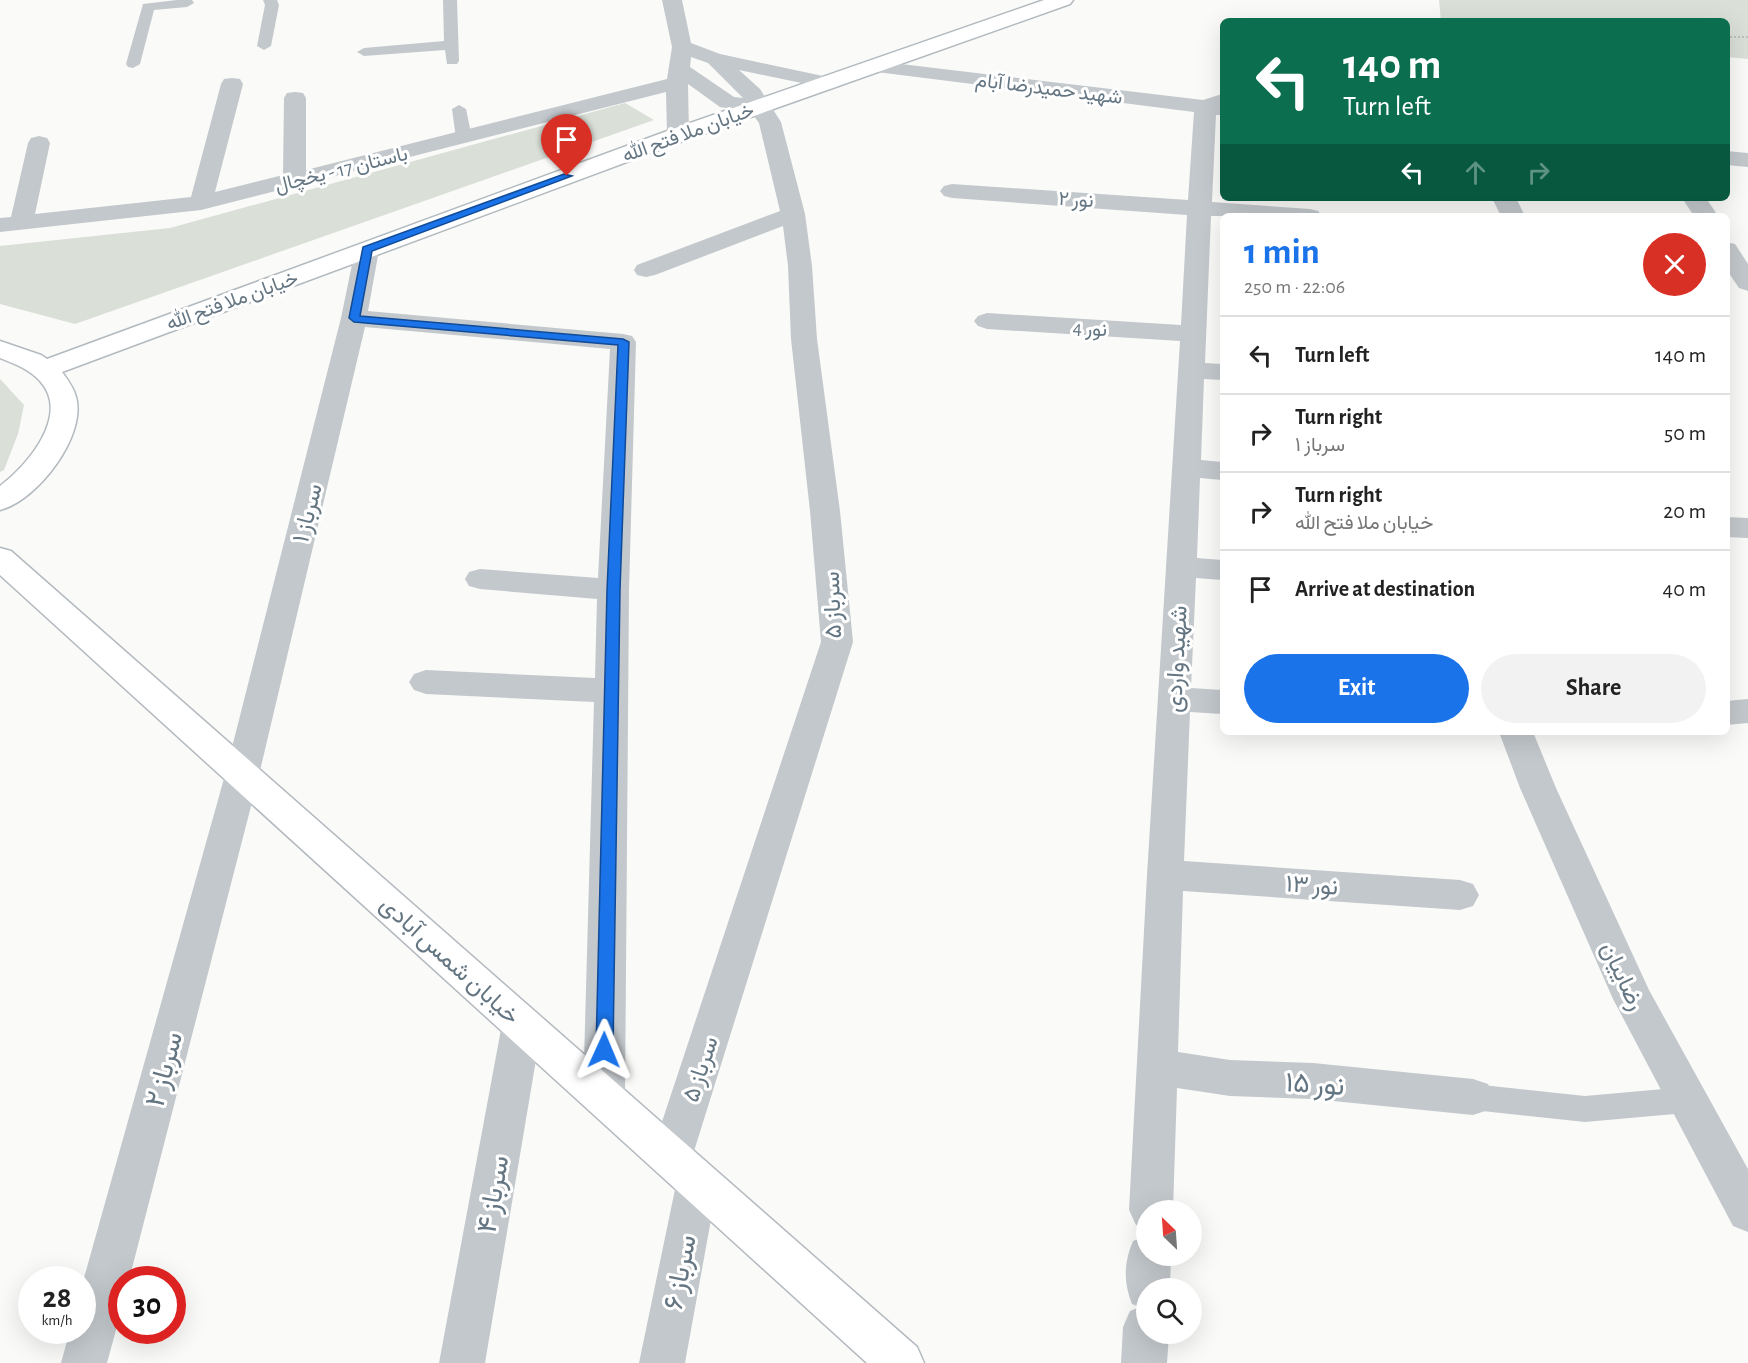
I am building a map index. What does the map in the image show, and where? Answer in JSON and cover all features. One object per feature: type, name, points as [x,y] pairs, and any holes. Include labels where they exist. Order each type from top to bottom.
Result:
[{"type":"main road","name":"خیابان ملا فتح الله","points":[[45,369],[678,135],[1063,0]]},
{"type":"main road","points":[[0,349],[17,353],[45,369],[63,393],[64,424],[47,458],[13,493],[0,501]]},
{"type":"main road","name":"خیابان شمس آبادی","points":[[0,558],[901,1363]]},
{"type":"street","points":[[672,0],[682,47],[678,76],[678,135]]},
{"type":"street","points":[[682,47],[715,59],[830,82]]},
{"type":"street","name":"سرباز ۵","points":[[684,1170],[837,642],[825,511],[804,339],[800,266],[793,214],[770,122],[758,107],[752,94],[715,59]]},
{"type":"street","name":"شهید حمیدرضا آبام","points":[[876,67],[1217,105]]},
{"type":"street","points":[[678,76],[728,102],[758,107]]},
{"type":"street","name":"باستان 17 - یخچال","points":[[10,224],[201,203],[464,138],[678,76]]},
{"type":"street","points":[[201,203],[232,84]]},
{"type":"street","points":[[294,181],[296,98]]},
{"type":"street","name":"شهید واردی","points":[[1151,1200],[1186,468],[1207,371],[1193,334],[1209,285],[1200,208],[1217,105]]},
{"type":"street","points":[[10,224],[39,143]]},
{"type":"street","points":[[1730,158],[1748,160]]},
{"type":"street","name":"نور ۲","points":[[952,190],[1269,213]]},
{"type":"street","points":[[646,270],[793,214]]},
{"type":"street","name":"سرباز ۱","points":[[242,775],[354,318],[367,250]]},
{"type":"street","points":[[1730,255],[1748,283]]},
{"type":"street","points":[[354,318],[623,342],[613,590],[604,1097]]},
{"type":"street","name":"نور 4","points":[[987,321],[1193,334]]},
{"type":"street","points":[[1186,468],[1220,471]]},
{"type":"street","points":[[1730,526],[1748,528]]},
{"type":"street","points":[[1181,567],[1220,570]]},
{"type":"street","points":[[480,579],[613,590]]},
{"type":"street","points":[[426,682],[611,691]]},
{"type":"street","points":[[1174,699],[1220,702]]},
{"type":"street","points":[[1730,713],[1748,711]]},
{"type":"street","name":"رضاییان","points":[[1524,735],[1538,788],[1633,999],[1748,1211]]},
{"type":"street","name":"سرباز ۲","points":[[84,1363],[242,775]]},
{"type":"street","name":"نور ۱۳","points":[[1165,876],[1460,895]]},
{"type":"street","name":"سرباز ۴","points":[[462,1363],[522,1024]]},
{"type":"street","name":"نور ۱۵","points":[[1158,1066],[1230,1078],[1313,1081],[1473,1097]]},
{"type":"street","name":"سرباز ۶","points":[[662,1363],[684,1170]]},
{"type":"street","points":[[1144,1363],[1145,1344]]},
{"type":"lane","points":[[133,64],[148,7],[187,3],[185,0]]},
{"type":"lane","points":[[264,46],[272,5],[270,0]]},
{"type":"lane","points":[[450,0],[452,61]]},
{"type":"lane","points":[[364,52],[451,45]]},
{"type":"lane","points":[[459,109],[464,138]]},
{"type":"lane","points":[[1473,1097],[1585,1109],[1686,1100]]},
{"type":"path","points":[[1730,37],[1748,37]]},
{"type":"shaded area","points":[[1439,0],[1748,0],[1748,59],[1730,57],[1730,18],[1441,18]]},
{"type":"shaded area","points":[[625,103],[654,120],[75,324],[0,304],[0,246],[170,228]]},
{"type":"shaded area","points":[[0,379],[24,405],[18,434],[4,470],[0,472]]},
{"type":"route","points":[[567,176],[367,250],[354,318],[623,342],[613,590],[604,1050]]}]
